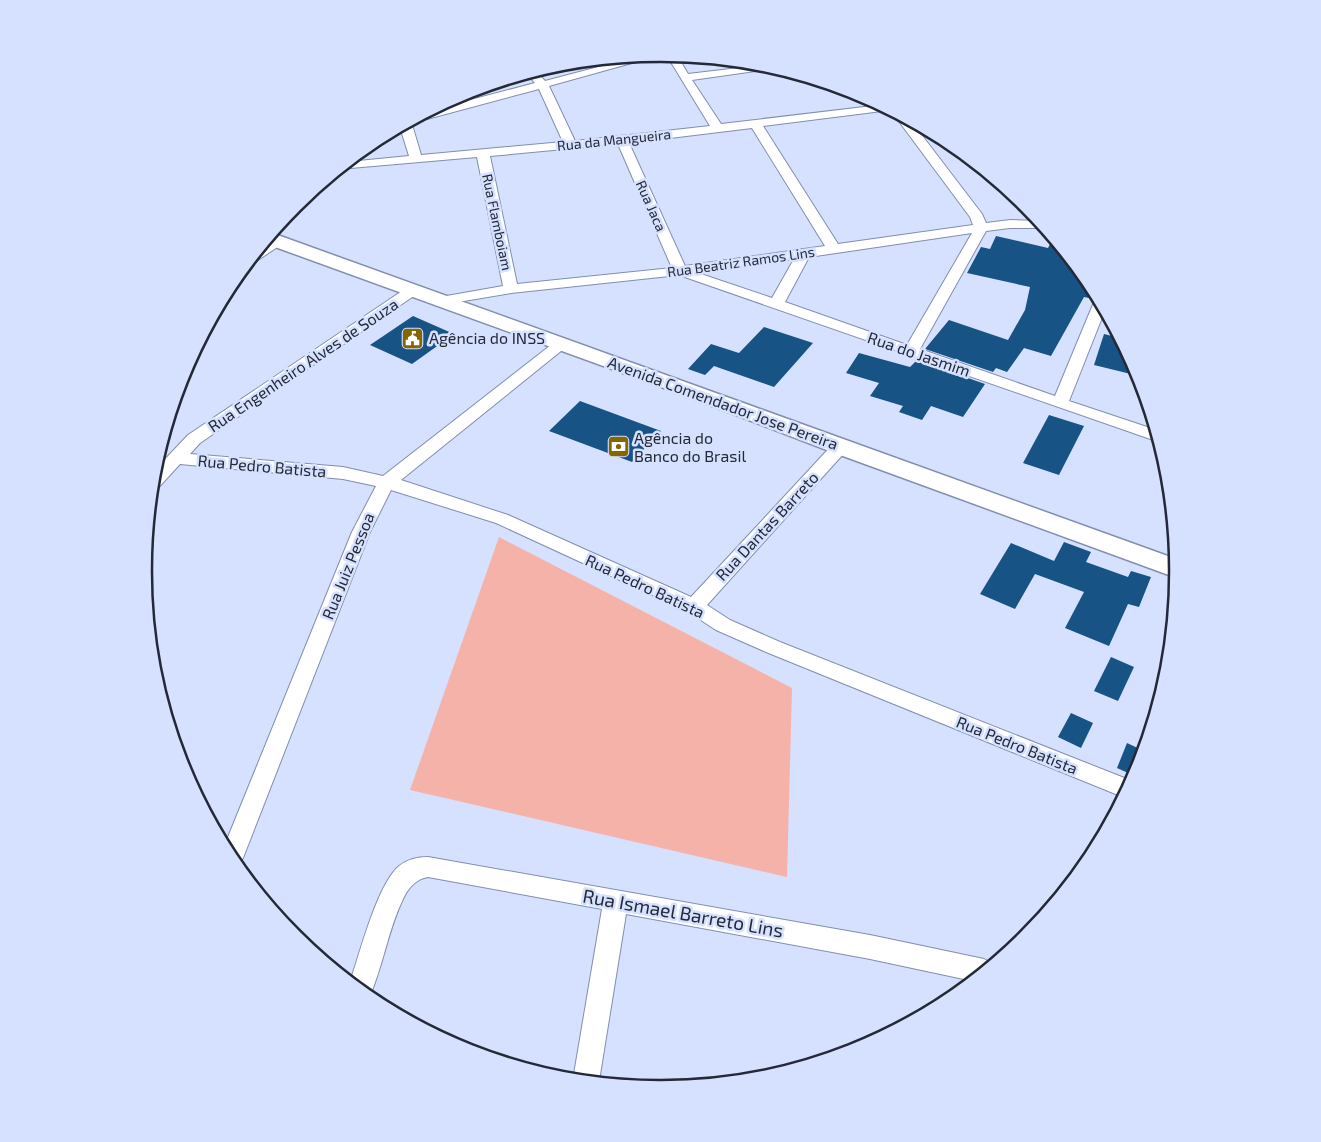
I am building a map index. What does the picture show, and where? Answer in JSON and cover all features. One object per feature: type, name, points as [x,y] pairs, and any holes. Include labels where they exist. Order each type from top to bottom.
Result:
[{"type":"street","points":[[677,63],[718,129]]},
{"type":"street","points":[[448,109],[616,65]]},
{"type":"street","points":[[687,77],[747,70]]},
{"type":"street","points":[[537,78],[542,84],[570,144]]},
{"type":"street","name":"Rua da Mangueira","points":[[355,165],[622,140],[874,110]]},
{"type":"street","points":[[756,125],[833,248]]},
{"type":"street","points":[[911,129],[977,216],[981,229],[911,352]]},
{"type":"street","points":[[408,130],[416,159]]},
{"type":"street","name":"Rua Jaca","points":[[622,140],[680,271]]},
{"type":"street","name":"Rua Flamboiam","points":[[482,154],[511,289]]},
{"type":"street","name":"Rua Beatriz Ramos Lins","points":[[440,301],[511,289],[680,271],[1010,224],[1033,225]]},
{"type":"street","name":"Avenida Comendador Jose Pereira","points":[[274,241],[694,391],[840,447],[1169,566]]},
{"type":"street","points":[[776,305],[804,254]]},
{"type":"street","name":"Rua do Jasmim","points":[[680,271],[1151,434]]},
{"type":"street","name":"Rua Engenheiro Alves de Souza","points":[[162,472],[194,440],[412,290]]},
{"type":"street","points":[[1060,403],[1097,311]]},
{"type":"street","name":"Rua Juiz Pessoa","points":[[234,848],[361,532],[387,482],[562,344]]},
{"type":"street","name":"Rua Dantas Barreto","points":[[694,606],[840,447]]},
{"type":"street","name":"Rua Pedro Batista","points":[[174,458],[343,473],[387,482],[502,519],[694,606],[723,625],[773,647],[1121,786]]},
{"type":"street","name":"Rua Ismael Barreto Lins","points":[[363,983],[393,893],[407,874],[417,868],[428,866],[870,947],[976,969]]},
{"type":"street","points":[[587,1074],[616,900]]},
{"type":"shaded area","points":[[499,537],[792,688],[787,877],[410,790]]},
{"type":"building","points":[[996,236],[1048,248],[1050,244],[1089,298],[1084,297],[1051,356],[1024,348],[1007,372],[996,368],[993,372],[925,349],[949,320],[1008,340],[1025,310],[1030,287],[967,273],[981,247],[990,249]]},
{"type":"building","name":"Agência do INSS","points":[[413,316],[454,334],[412,364],[370,345]]},
{"type":"building","points":[[764,327],[813,343],[774,387],[714,366],[705,375],[688,369],[711,344],[739,353]]},
{"type":"building","points":[[1104,334],[1111,336],[1129,374],[1094,365]]},
{"type":"building","points":[[859,353],[910,367],[917,360],[985,384],[963,417],[931,406],[922,420],[899,412],[903,406],[870,396],[879,383],[846,373]]},
{"type":"building","name":"Agência do Banco do Brasil","points":[[580,401],[661,431],[632,462],[549,431]]},
{"type":"building","points":[[1049,415],[1084,426],[1059,475],[1023,463]]},
{"type":"building","points":[[1064,542],[1091,552],[1086,562],[1128,577],[1131,571],[1151,577],[1139,607],[1128,604],[1109,646],[1065,628],[1084,592],[1035,574],[1015,609],[980,594],[1011,543],[1054,561]]},
{"type":"building","points":[[1111,657],[1134,667],[1118,701],[1094,691]]},
{"type":"building","points":[[1071,713],[1093,723],[1081,748],[1058,737]]},
{"type":"building","points":[[1127,743],[1137,748],[1127,773],[1117,768]]},
{"type":"place","name":"Agência do INSS","points":[[413,338]]},
{"type":"place","name":"Agência do Banco do Brasil","points":[[618,447]]}]
